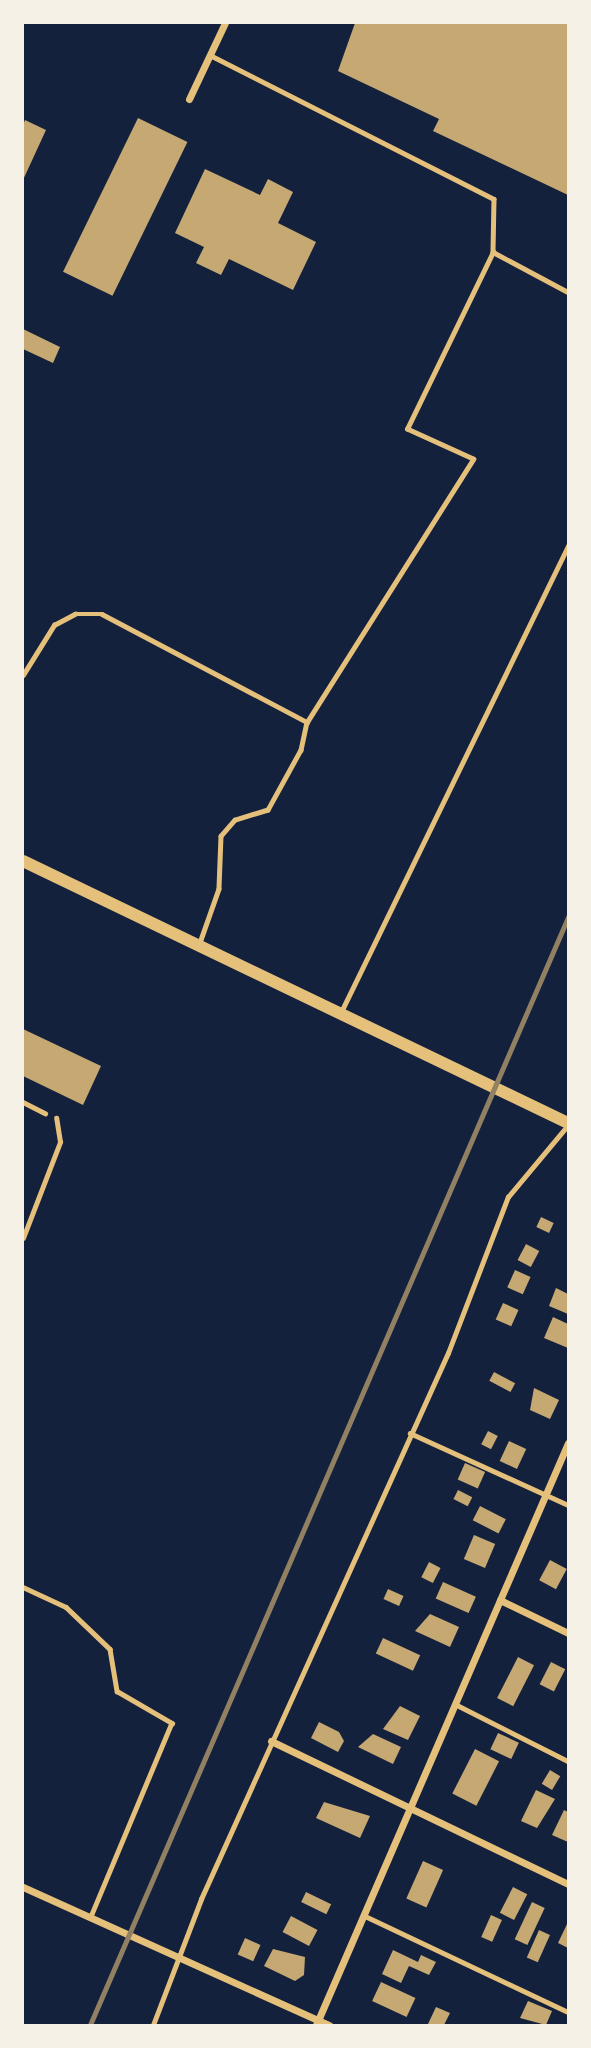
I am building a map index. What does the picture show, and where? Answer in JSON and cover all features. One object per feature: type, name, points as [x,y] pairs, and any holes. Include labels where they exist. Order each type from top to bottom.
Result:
[{"type":"street","points":[[188,99],[225,23]]},
{"type":"street","points":[[23,860],[568,1124]]},
{"type":"street","points":[[318,2023],[568,1443]]},
{"type":"street","points":[[500,1600],[568,1633]]},
{"type":"street","points":[[271,1741],[568,1884]]},
{"type":"street","points":[[23,1887],[179,1955],[318,2023],[329,2025]]},
{"type":"lane","points":[[199,946],[219,889],[221,836],[235,820],[268,810],[301,750],[307,722],[473,459],[407,429],[492,253],[494,199],[209,55]]},
{"type":"lane","points":[[492,253],[568,292]]},
{"type":"lane","points":[[340,1014],[568,546]]},
{"type":"lane","points":[[23,674],[54,625],[75,614],[102,614],[307,722]]},
{"type":"lane","points":[[23,1102],[45,1113]]},
{"type":"lane","points":[[23,1238],[60,1143],[56,1118]]},
{"type":"lane","points":[[153,2025],[179,1955],[271,1741],[410,1433],[508,1197],[568,1124]]},
{"type":"lane","points":[[410,1433],[568,1505]]},
{"type":"lane","points":[[23,1587],[66,1607],[110,1649],[117,1690],[172,1723],[91,1917]]},
{"type":"lane","points":[[455,1704],[568,1761]]},
{"type":"lane","points":[[363,1916],[568,2012]]},
{"type":"building","points":[[355,23],[568,23],[568,195],[433,131],[439,119],[338,71]]},
{"type":"building","points":[[138,118],[187,142],[112,296],[63,272]]},
{"type":"building","points":[[25,120],[46,130],[23,180],[23,125]]},
{"type":"building","points":[[205,169],[260,195],[268,179],[293,192],[278,223],[316,242],[293,290],[229,259],[221,275],[196,263],[204,247],[175,233]]},
{"type":"building","points":[[23,329],[60,347],[53,363],[23,349]]},
{"type":"building","points":[[23,1029],[101,1066],[83,1105],[23,1076]]},
{"type":"building","points":[[541,1217],[554,1223],[549,1233],[536,1227]]},
{"type":"building","points":[[526,1244],[539,1251],[531,1267],[518,1260]]},
{"type":"building","points":[[515,1270],[531,1277],[523,1294],[507,1287]]},
{"type":"building","points":[[556,1288],[568,1294],[568,1314],[549,1306]]},
{"type":"building","points":[[503,1303],[519,1310],[511,1326],[496,1319]]},
{"type":"building","points":[[553,1317],[568,1324],[568,1348],[544,1338]]},
{"type":"building","points":[[494,1372],[515,1383],[510,1392],[489,1381]]},
{"type":"building","points":[[534,1388],[559,1400],[550,1419],[530,1410]]},
{"type":"building","points":[[488,1431],[498,1436],[491,1449],[481,1444]]},
{"type":"building","points":[[509,1441],[526,1449],[517,1469],[500,1461]]},
{"type":"building","points":[[465,1463],[485,1472],[478,1488],[458,1479]]},
{"type":"building","points":[[458,1490],[472,1497],[468,1506],[453,1499]]},
{"type":"building","points":[[480,1506],[506,1519],[499,1533],[473,1520]]},
{"type":"building","points":[[474,1535],[495,1544],[485,1568],[464,1559]]},
{"type":"building","points":[[550,1560],[567,1569],[556,1589],[539,1580]]},
{"type":"building","points":[[429,1562],[441,1568],[433,1583],[421,1577]]},
{"type":"building","points":[[443,1582],[476,1597],[469,1613],[436,1598]]},
{"type":"building","points":[[388,1589],[404,1596],[399,1606],[384,1599]]},
{"type":"building","points":[[430,1614],[459,1627],[450,1647],[415,1631]]},
{"type":"building","points":[[383,1638],[420,1655],[413,1671],[376,1653]]},
{"type":"building","points":[[518,1657],[534,1665],[513,1706],[497,1698]]},
{"type":"building","points":[[551,1662],[565,1669],[554,1692],[540,1684]]},
{"type":"building","points":[[400,1706],[420,1716],[408,1740],[383,1729]]},
{"type":"building","points":[[319,1722],[339,1732],[344,1741],[338,1752],[311,1738]]},
{"type":"building","points":[[498,1733],[519,1743],[511,1759],[490,1749]]},
{"type":"building","points":[[373,1734],[401,1747],[393,1764],[358,1747]]},
{"type":"building","points":[[475,1749],[499,1761],[476,1806],[452,1794]]},
{"type":"building","points":[[550,1770],[560,1776],[552,1790],[542,1784]]},
{"type":"building","points":[[536,1790],[555,1799],[537,1828],[521,1821]]},
{"type":"building","points":[[324,1802],[370,1816],[360,1838],[316,1818]]},
{"type":"building","points":[[564,1810],[568,1812],[568,1842],[552,1835]]},
{"type":"building","points":[[423,1861],[443,1870],[426,1907],[406,1898]]},
{"type":"building","points":[[513,1887],[527,1894],[514,1920],[500,1913]]},
{"type":"building","points":[[306,1892],[331,1904],[326,1914],[301,1902]]},
{"type":"building","points":[[532,1902],[545,1908],[527,1945],[515,1939]]},
{"type":"building","points":[[491,1915],[502,1920],[492,1942],[481,1937]]},
{"type":"building","points":[[291,1916],[317,1930],[309,1946],[283,1932]]},
{"type":"building","points":[[568,1922],[568,1948],[558,1943]]},
{"type":"building","points":[[539,1930],[550,1935],[538,1962],[527,1957]]},
{"type":"building","points":[[245,1938],[261,1945],[253,1961],[238,1954]]},
{"type":"building","points":[[273,1949],[305,1957],[304,1975],[295,1981],[264,1966]]},
{"type":"building","points":[[393,1950],[418,1962],[421,1955],[436,1962],[429,1975],[409,1966],[401,1983],[382,1974]]},
{"type":"building","points":[[381,1982],[415,1998],[407,2017],[372,2001]]},
{"type":"building","points":[[528,2001],[552,2011],[546,2025],[520,2018]]},
{"type":"building","points":[[436,2007],[450,2013],[444,2025],[428,2024]]},
{"type":"railway","points":[[90,2025],[568,917]]}]
